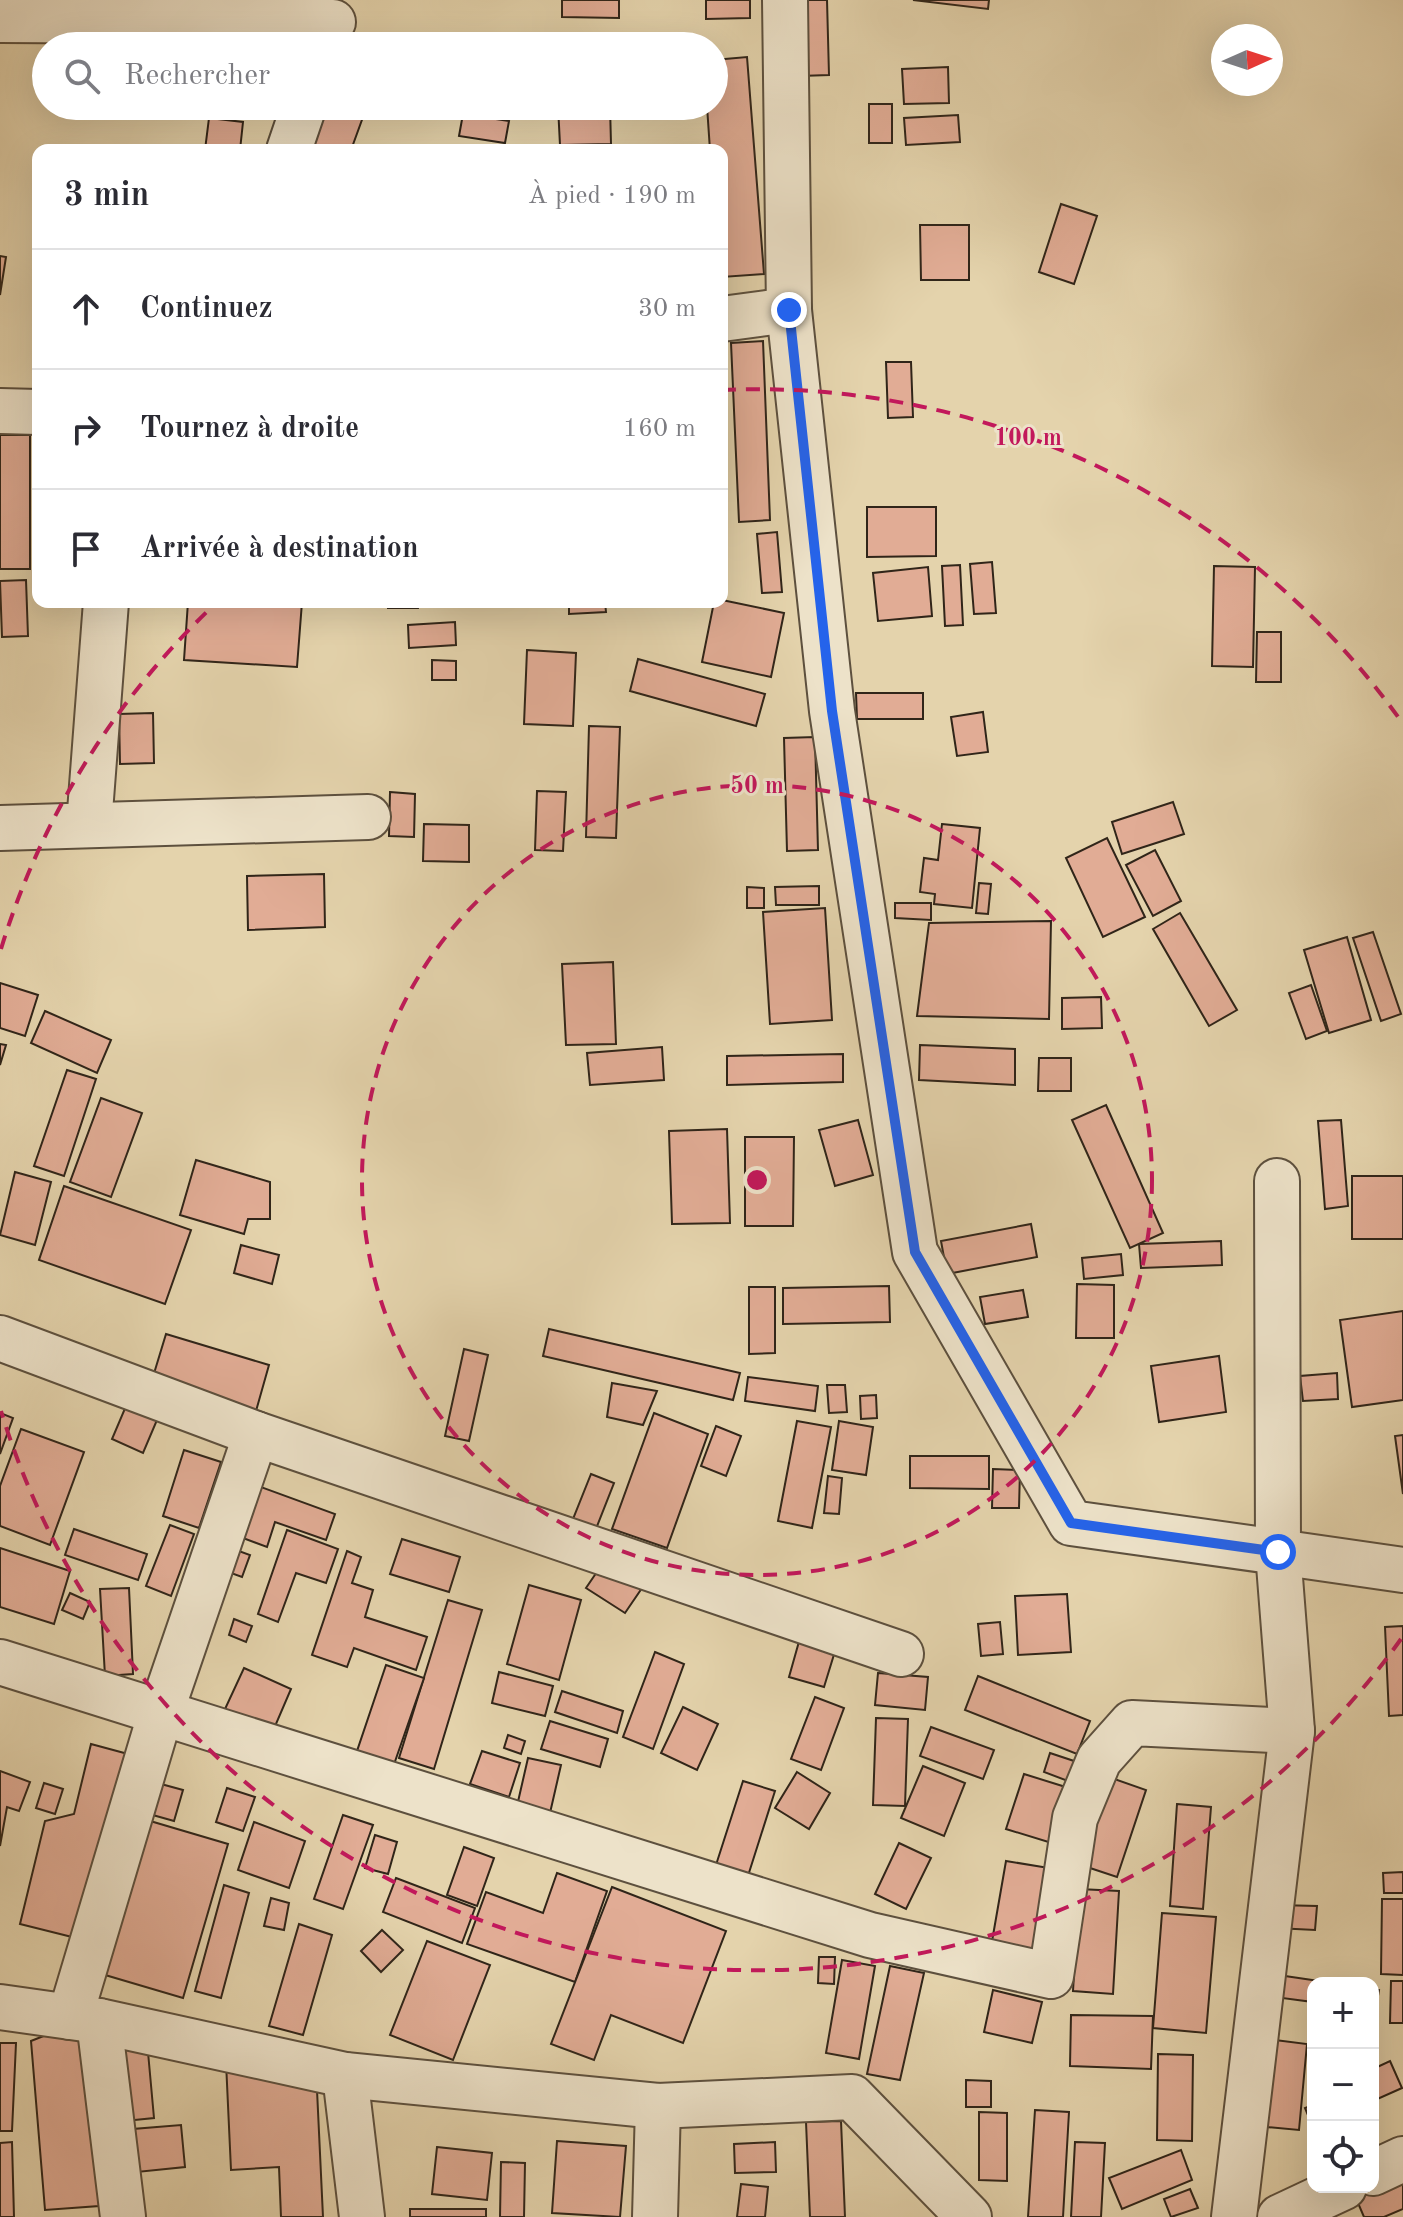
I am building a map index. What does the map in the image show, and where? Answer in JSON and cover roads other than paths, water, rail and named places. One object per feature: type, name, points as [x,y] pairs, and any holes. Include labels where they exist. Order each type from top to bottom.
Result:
[{"type":"street","points":[[785,0],[789,310],[832,711],[915,1252],[1071,1523],[1403,1570]]},
{"type":"street","points":[[0,20],[334,23]]},
{"type":"street","points":[[291,144],[299,120]]},
{"type":"street","points":[[728,318],[789,310]]},
{"type":"street","points":[[0,411],[32,412]]},
{"type":"street","points":[[89,825],[106,608]]},
{"type":"street","points":[[0,828],[368,817]]},
{"type":"street","points":[[1234,2217],[1292,1731],[1278,1552],[1277,1181]]},
{"type":"street","points":[[0,1338],[256,1434],[901,1654]]},
{"type":"street","points":[[123,2217],[85,2019],[161,1712],[256,1434]]},
{"type":"street","points":[[0,1662],[870,1935],[1051,1976],[1075,1818],[1099,1760],[1132,1723],[1292,1731]]},
{"type":"street","points":[[0,2007],[85,2019],[345,2075],[658,2106],[852,2097],[969,2217]]},
{"type":"street","points":[[345,2075],[362,2217]]},
{"type":"street","points":[[655,2217],[658,2106]]},
{"type":"street","points":[[1379,2170],[1403,2159]]},
{"type":"street","points":[[1280,2217],[1331,2193]]}]
